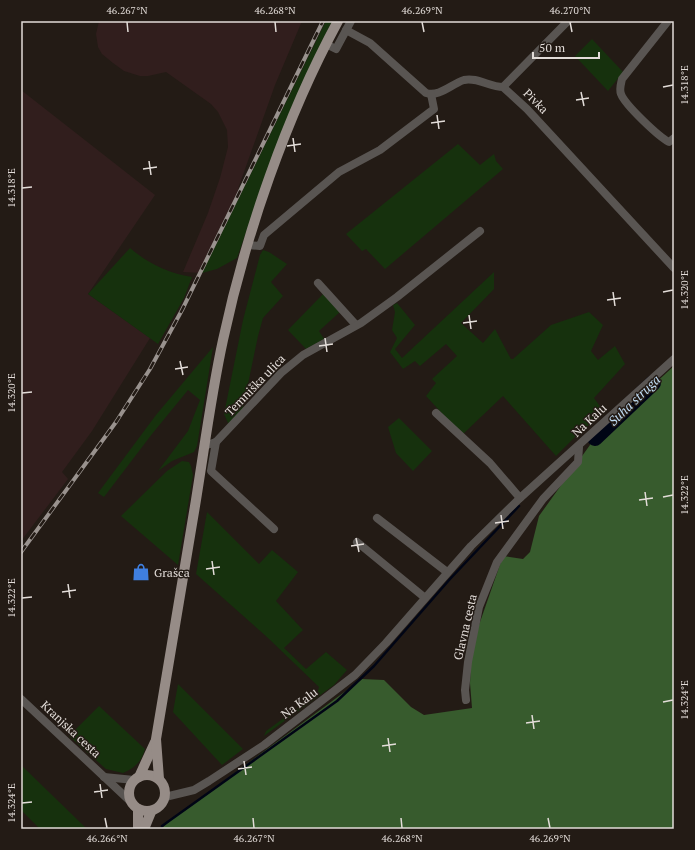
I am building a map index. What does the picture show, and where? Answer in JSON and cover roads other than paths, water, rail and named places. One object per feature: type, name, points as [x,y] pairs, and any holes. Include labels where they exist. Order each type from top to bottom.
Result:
[{"type":"main road","points":[[156,739],[137,778],[130,787],[130,801],[138,809],[144,812],[151,812],[160,807],[165,798],[165,788],[159,779],[156,739],[204,446],[223,341],[248,245],[280,151],[301,99],[338,21]]},
{"type":"main road","points":[[137,778],[150,775],[159,779]]},
{"type":"main road","points":[[138,809],[138,829]]},
{"type":"main road","points":[[144,829],[151,812]]},
{"type":"street","points":[[326,44],[336,49],[351,21]]},
{"type":"street","points":[[503,87],[568,21]]},
{"type":"street","points":[[668,21],[622,79],[620,86],[621,95],[652,130],[672,140]]},
{"type":"street","points":[[248,245],[260,246],[264,235],[339,172],[380,150],[434,109],[431,94],[426,93],[370,43],[346,30]]},
{"type":"street","name":"Pivka","points":[[431,94],[465,80],[473,80],[497,87],[503,87],[528,109],[674,268]]},
{"type":"street","name":"Temniška ulica","points":[[216,442],[281,373],[303,354],[356,325],[397,297],[480,231]]},
{"type":"street","points":[[318,283],[356,325]]},
{"type":"street","name":"Na Kalu","points":[[165,798],[194,790],[209,782],[264,745],[329,696],[360,669],[386,643],[424,597],[471,546],[520,498],[579,447],[674,359]]},
{"type":"street","points":[[436,413],[490,463],[520,498]]},
{"type":"street","points":[[204,446],[216,442],[211,471],[274,529]]},
{"type":"street","name":"Glavna cesta","points":[[466,700],[465,690],[468,662],[479,607],[497,562],[543,499],[578,462],[579,447]]},
{"type":"street","points":[[377,518],[447,572]]},
{"type":"street","points":[[357,542],[424,597]]},
{"type":"street","name":"Kranjska cesta","points":[[21,699],[130,801]]},
{"type":"street","points":[[104,777],[137,778]]},
{"type":"waterway","name":"Suha struga","points":[[595,438],[653,383]]},
{"type":"waterway","points":[[162,826],[337,701],[374,666],[450,579],[519,506]]},
{"type":"railway","points":[[21,552],[116,422],[150,369],[182,310],[323,21]]},
{"type":"place","name":"Grašca","points":[[141,572]]}]
